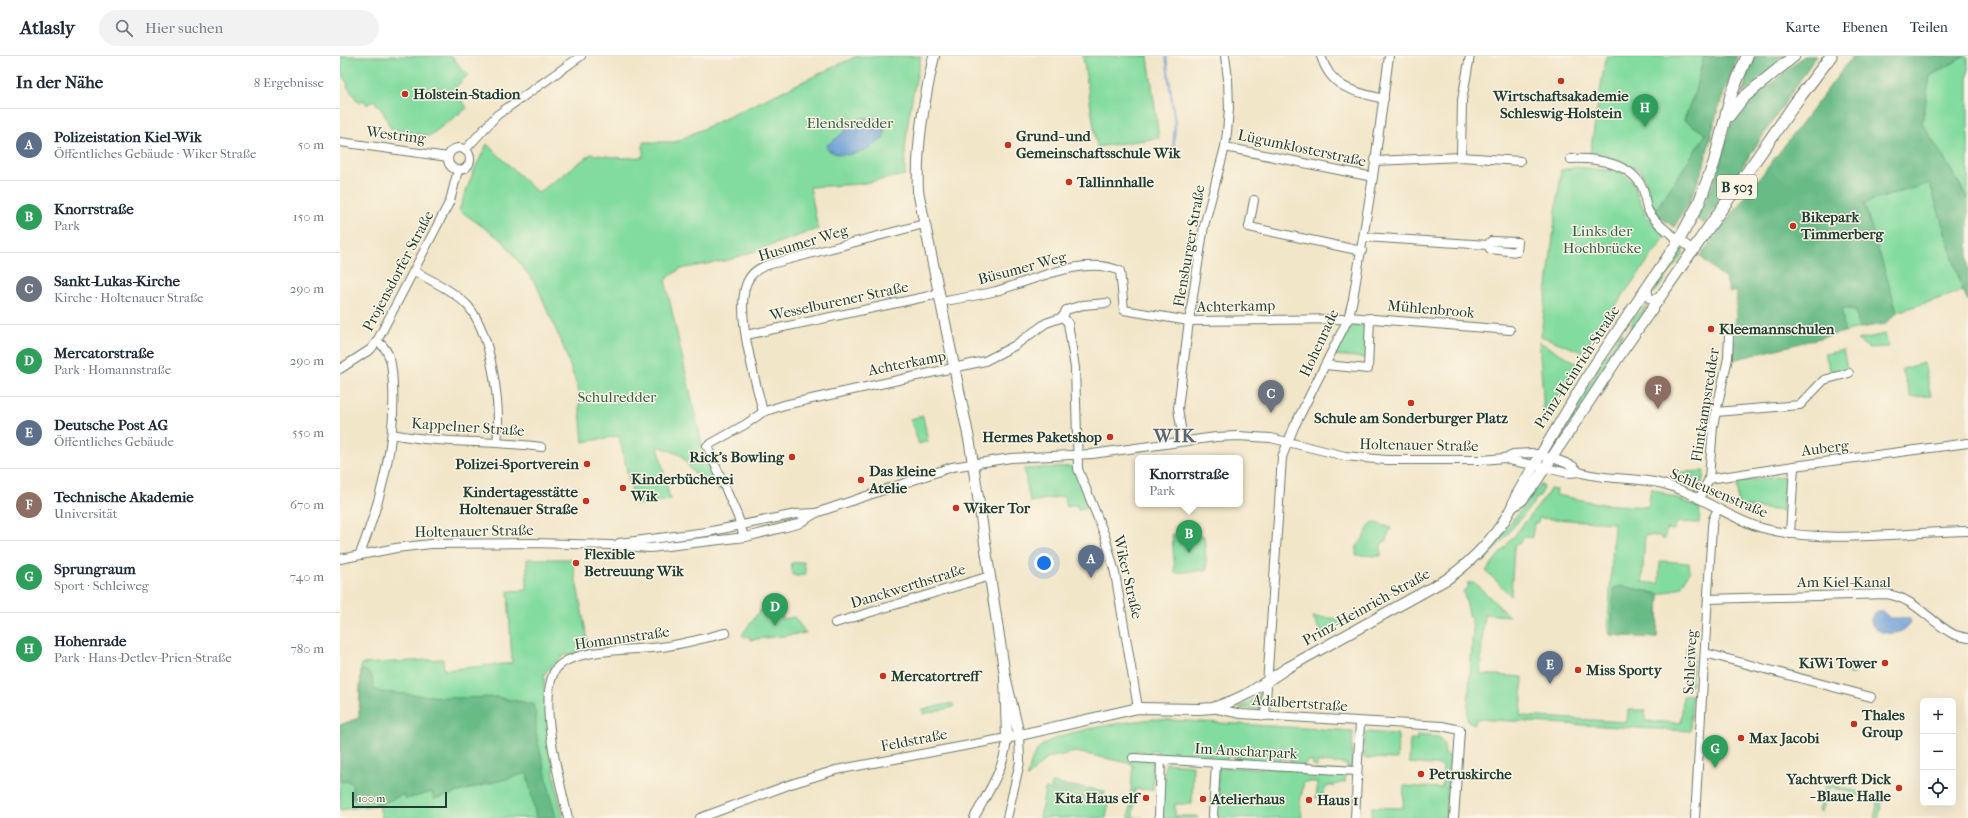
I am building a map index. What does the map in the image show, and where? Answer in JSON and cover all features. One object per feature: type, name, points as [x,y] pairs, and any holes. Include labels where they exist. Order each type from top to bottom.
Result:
[{"type":"highway","name":"B 503","points":[[1679,240],[1698,205],[1714,163],[1731,95],[1747,56]]},
{"type":"highway","points":[[1725,123],[1732,110],[1743,98],[1794,56]]},
{"type":"highway","name":"B 503","points":[[1796,102],[1822,56]]},
{"type":"highway","name":"B 503","points":[[1693,250],[1796,102],[1831,56]]},
{"type":"main road","points":[[934,56],[920,121],[918,191],[956,368],[973,463],[1005,676],[1019,735]]},
{"type":"main road","name":"Prinz-Heinrich-Straße","points":[[1213,708],[1242,697],[1287,668],[1408,602],[1454,574],[1481,548],[1512,507],[1516,496],[1540,454],[1592,367],[1679,240]]},
{"type":"main road","name":"Prinz-Heinrich-Straße","points":[[1512,507],[1522,500],[1546,467],[1693,250]]},
{"type":"main road","points":[[1005,676],[1007,738]]},
{"type":"main road","name":"Adalbertstraße","points":[[1138,708],[1213,708]]},
{"type":"main road","name":"Feldstraße","points":[[1007,738],[1138,708]]},
{"type":"street","points":[[458,170],[450,166],[448,156],[453,149],[457,148],[465,150],[497,115],[581,56]]},
{"type":"street","name":"Flensburger Straße","points":[[1182,442],[1178,408],[1189,321],[1204,226],[1225,146],[1229,109],[1228,79],[1225,56]]},
{"type":"street","points":[[1321,56],[1330,76],[1340,84],[1358,93],[1384,99]]},
{"type":"street","name":"Hohenrade","points":[[1266,716],[1282,457],[1324,365],[1348,318],[1362,251],[1374,177],[1389,56]]},
{"type":"street","points":[[1461,157],[1462,100],[1470,56]]},
{"type":"street","name":"Westring","points":[[340,142],[448,156]]},
{"type":"street","name":"Lügumklosterstraße","points":[[1225,146],[1374,177]]},
{"type":"street","name":"Projensdorfer Straße","points":[[340,369],[371,349],[377,341],[450,201],[458,170],[467,166],[469,162],[470,158],[465,150]]},
{"type":"street","points":[[1375,161],[1461,157],[1520,161]]},
{"type":"street","points":[[1571,159],[1581,158],[1618,165],[1632,174],[1644,190],[1646,206],[1650,214],[1679,240],[1693,250]]},
{"type":"street","points":[[1254,200],[1249,226],[1362,251]]},
{"type":"street","name":"Husumer Weg","points":[[764,412],[744,325],[743,299],[750,276],[761,267],[924,224]]},
{"type":"street","points":[[1364,237],[1488,245]]},
{"type":"street","name":"Büsumer Weg","points":[[940,298],[991,292],[1046,274],[1065,270],[1110,266],[1120,271],[1124,310]]},
{"type":"street","points":[[414,271],[448,290],[467,306],[478,324],[493,371],[499,414],[497,443]]},
{"type":"street","points":[[1647,288],[1649,298],[1660,297]]},
{"type":"street","name":"Wesselburener Straße","points":[[746,335],[940,298]]},
{"type":"street","name":"Achterkamp","points":[[741,525],[708,446],[764,412],[784,404],[985,361],[1014,346],[1046,323],[1063,317],[1066,310],[1083,305],[1107,303]]},
{"type":"street","name":"Achterkamp","points":[[1124,310],[1189,321],[1348,318]]},
{"type":"street","name":"Wiker Straße","points":[[1063,317],[1068,323],[1075,368],[1078,469],[1105,536],[1115,573],[1138,708]]},
{"type":"street","name":"Mühlenbrook","points":[[1348,318],[1370,318],[1510,330]]},
{"type":"street","points":[[1324,365],[1368,369],[1370,318]]},
{"type":"street","name":"Flintkampsredder","points":[[1709,479],[1711,442],[1728,358],[1729,335]]},
{"type":"street","points":[[360,554],[375,516],[386,476],[392,434],[394,405],[389,354],[377,341]]},
{"type":"street","points":[[1716,412],[1800,405],[1824,380],[1849,373]]},
{"type":"street","name":"Kappelner Straße","points":[[392,434],[465,443],[497,443],[541,447]]},
{"type":"street","name":"Holtenauer Straße","points":[[340,559],[360,554],[431,544],[611,545],[650,548],[744,537],[798,524],[816,513],[930,473],[952,467],[1011,458],[1077,456],[1182,442],[1245,436],[1260,436],[1364,459],[1404,461],[1505,458],[1515,462],[1546,467]]},
{"type":"street","name":"Auberg","points":[[1709,479],[1968,443]]},
{"type":"street","name":"Holtenauer Straße","points":[[1505,458],[1513,454],[1540,454],[1552,457]]},
{"type":"street","name":"Schleusenstraße","points":[[1552,457],[1572,466],[1579,472]]},
{"type":"street","points":[[1790,534],[1794,466]]},
{"type":"street","name":"Schleusenstraße","points":[[1546,467],[1570,474],[1579,472],[1652,481],[1676,488],[1747,523],[1790,534],[1835,536],[1968,531]]},
{"type":"street","points":[[1699,499],[1709,479]]},
{"type":"street","name":"Schleiweg","points":[[1695,818],[1712,526],[1713,519],[1718,509]]},
{"type":"street","name":"Holtenauer Straße","points":[[611,545],[741,525],[796,514],[816,513]]},
{"type":"street","points":[[741,525],[744,537]]},
{"type":"street","name":"Danckwerthstraße","points":[[834,623],[990,576]]},
{"type":"street","name":"Am Kiel-Kanal","points":[[1708,599],[1887,594],[1900,596],[1910,601],[1954,634],[1968,638]]},
{"type":"street","name":"Homannstraße","points":[[568,818],[557,767],[549,716],[549,689],[557,668],[574,657],[591,653],[658,647],[726,633]]},
{"type":"street","points":[[1705,653],[1871,697]]},
{"type":"street","name":"Adalbertstraße","points":[[1213,708],[1229,712],[1266,716],[1442,726],[1460,730],[1454,818]]},
{"type":"street","points":[[1355,818],[1360,722]]},
{"type":"street","points":[[1007,818],[1020,762],[1019,735]]},
{"type":"street","points":[[974,818],[999,771],[1004,758],[1007,738]]},
{"type":"street","name":"Feldstraße","points":[[700,818],[791,784],[836,770],[1007,738]]},
{"type":"street","name":"Im Anscharpark","points":[[1133,758],[1357,771]]},
{"type":"street","points":[[1159,818],[1161,760]]},
{"type":"street","points":[[1213,817],[1216,763]]},
{"type":"green space","name":"Holstein-Stadion","points":[[340,56],[451,56],[468,75],[454,89],[467,108],[429,136],[391,129],[383,112],[374,100],[367,105],[364,100],[359,103],[347,86],[348,84],[340,73]]},
{"type":"green space","points":[[857,56],[921,56],[907,130],[905,175],[860,184],[810,187],[818,229],[729,260],[680,269],[665,280],[704,454],[721,491],[692,471],[681,455],[658,446],[670,500],[635,505],[619,436],[583,442],[578,389],[565,351],[537,286],[503,241],[459,210],[474,170],[487,144],[538,193],[591,154],[622,158],[643,157],[643,142],[675,142]]},
{"type":"green space","points":[[1083,56],[1148,56],[1159,138],[1097,147]]},
{"type":"green space","points":[[1606,56],[1704,56],[1694,95],[1684,120],[1707,134],[1655,211],[1649,198],[1647,185],[1641,170],[1590,153]]},
{"type":"green space","points":[[1704,56],[1738,56],[1718,109],[1703,168],[1691,199],[1674,227],[1657,215],[1655,211],[1706,134],[1684,120],[1694,95]]},
{"type":"green space","points":[[1755,56],[1787,56],[1742,94],[1749,70]]},
{"type":"green space","points":[[1804,56],[1816,56],[1704,224],[1697,219],[1715,179],[1732,120],[1747,103]]},
{"type":"green space","points":[[1853,56],[1965,56],[1930,76],[1922,123],[1968,198],[1968,301],[1963,291],[1930,183],[1864,203],[1897,312],[1886,324],[1859,328],[1856,310],[1842,308],[1844,332],[1733,360],[1737,291],[1730,293],[1726,280],[1700,256]]},
{"type":"green space","points":[[1965,56],[1968,56],[1968,198],[1922,123],[1930,76]]},
{"type":"green space","name":"Links der Hochbrücke","points":[[1578,167],[1621,172],[1632,181],[1646,215],[1666,236],[1582,352],[1541,336],[1561,170]]},
{"type":"green space","points":[[1930,183],[1963,291],[1897,312],[1864,203]]},
{"type":"green space","points":[[1679,249],[1683,249],[1683,254],[1653,293],[1651,290]]},
{"type":"green space","points":[[1649,305],[1629,335],[1634,316]]},
{"type":"green space","points":[[1841,308],[1856,310],[1859,328],[1844,332]]},
{"type":"green space","points":[[1349,325],[1369,326],[1367,358],[1334,355]]},
{"type":"green space","points":[[1622,332],[1619,343],[1605,371],[1561,438],[1559,437],[1607,353]]},
{"type":"green space","points":[[1885,334],[1889,347],[1869,348],[1857,340]]},
{"type":"green space","points":[[1539,342],[1579,364],[1543,423],[1543,396]]},
{"type":"green space","points":[[1843,350],[1847,368],[1844,373],[1832,376],[1825,354]]},
{"type":"green space","points":[[1924,363],[1931,396],[1911,397],[1902,369]]},
{"type":"green space","points":[[923,416],[928,441],[919,444],[910,419]]},
{"type":"green space","points":[[1078,466],[1093,506],[1078,510],[1077,505],[1067,507],[1064,496],[1030,502],[1024,469]]},
{"type":"green space","points":[[1704,471],[1702,484],[1696,485],[1678,477],[1679,472]]},
{"type":"green space","points":[[1784,476],[1783,511],[1738,506],[1737,482]]},
{"type":"green space","points":[[1541,484],[1544,487],[1541,494],[1483,563],[1483,558]]},
{"type":"green space","points":[[1651,488],[1700,508],[1699,523],[1679,522],[1676,524],[1674,530],[1666,529],[1665,539],[1662,539],[1662,536],[1645,535],[1642,582],[1659,584],[1660,561],[1689,563],[1690,571],[1681,587],[1659,595],[1657,638],[1610,635],[1608,627],[1614,523],[1539,518],[1538,523],[1534,523],[1532,538],[1525,537],[1514,547],[1511,596],[1486,571],[1550,489],[1557,490],[1556,495],[1603,504],[1648,507]]},
{"type":"green space","points":[[1373,522],[1391,528],[1385,542],[1381,543],[1381,556],[1356,555],[1357,546]]},
{"type":"green space","points":[[1172,534],[1204,536],[1207,570],[1175,573]]},
{"type":"green space","points":[[527,559],[572,559],[589,648],[563,656],[544,674],[550,746],[563,818],[382,818],[379,805],[340,810],[340,725],[359,718],[361,664],[443,659],[444,670],[512,663],[508,591],[527,590]]},
{"type":"green space","points":[[804,562],[806,572],[805,575],[793,575],[791,563]]},
{"type":"green space","points":[[1467,583],[1475,583],[1509,616],[1484,614],[1480,674],[1523,677],[1521,716],[1627,722],[1628,710],[1645,710],[1645,721],[1681,723],[1683,696],[1692,695],[1690,731],[1476,719],[1475,724],[1467,721],[1473,628],[1463,591],[1469,586]]},
{"type":"green space","points":[[1623,586],[1659,594],[1657,638],[1611,635],[1614,588]]},
{"type":"green space","points":[[764,608],[781,609],[783,619],[794,617],[806,633],[750,640],[749,635],[746,638],[742,635],[760,610],[762,611]]},
{"type":"green space","points":[[1313,617],[1349,619],[1321,633]]},
{"type":"green space","points":[[1686,647],[1694,648],[1692,685],[1690,687],[1684,684]]},
{"type":"green space","points":[[1852,663],[1856,665],[1858,669],[1856,673],[1852,675],[1848,673],[1846,669],[1848,665]]},
{"type":"green space","points":[[361,670],[367,671],[372,677],[374,689],[380,692],[457,698],[496,697],[533,704],[536,715],[536,733],[556,818],[536,818],[527,773],[434,799],[432,792],[406,799],[404,794],[379,805],[372,800],[356,800],[352,797],[352,784],[349,781],[340,782],[340,725],[359,718]]},
{"type":"green space","points":[[1260,695],[1262,697],[1260,709],[1239,708]]},
{"type":"green space","points":[[952,703],[954,707],[923,714],[922,710]]},
{"type":"green space","points":[[1155,719],[1353,731],[1351,769],[1347,769],[1347,764],[1317,762],[1317,767],[1313,766],[1313,761],[1306,761],[1305,766],[1292,765],[1291,760],[1280,759],[1279,764],[1235,761],[1235,756],[1227,756],[1227,761],[1210,760],[1210,755],[1203,755],[1203,759],[1157,758],[1157,751],[1150,751],[1150,757],[1144,757],[1144,751],[1136,750],[1135,756],[1154,763],[1153,790],[1135,789],[1133,817],[1143,818],[1129,818],[1133,764],[1076,752],[1047,758],[1027,778],[1035,754],[1040,747],[1049,741],[1094,728]]},
{"type":"green space","points":[[1365,732],[1397,734],[1397,759],[1364,758]]},
{"type":"green space","points":[[1417,735],[1439,737],[1444,744],[1445,755],[1449,755],[1446,818],[1371,818],[1372,807],[1403,808],[1404,786],[1442,788],[1443,766],[1409,763],[1410,739],[1417,740]]},
{"type":"green space","points":[[1166,763],[1193,765],[1192,804],[1175,804],[1175,816],[1197,816],[1200,818],[1161,818]]},
{"type":"green space","points":[[1219,767],[1346,771],[1345,782],[1326,787],[1323,795],[1316,798],[1318,782],[1304,782],[1300,802],[1302,818],[1222,818],[1217,816],[1215,812]]},
{"type":"green space","points":[[1051,783],[1105,791],[1104,796],[1051,788]]},
{"type":"green space","points":[[1826,783],[1883,798],[1878,818],[1874,818],[1878,800],[1830,787],[1822,812],[1819,811]]},
{"type":"green space","points":[[1045,789],[1109,800],[1106,818],[1040,818]]},
{"type":"water","points":[[865,117],[878,119],[885,130],[883,139],[856,153],[841,154],[834,153],[827,149],[827,145]]},
{"type":"water","points":[[1876,612],[1883,612],[1890,618],[1909,618],[1911,622],[1905,629],[1897,633],[1881,632],[1871,623],[1871,618]]},
{"type":"waterway","points":[[1166,56],[1175,124],[1173,154]]},
{"type":"place","name":"Wirtschaftsakademie Schleswig-Holstein","points":[[1561,81]]},
{"type":"place","name":"Holstein-Stadion","points":[[405,94]]},
{"type":"place","name":"Hohenrade","points":[[1645,127]]},
{"type":"place","name":"Grund- und Gemeinschaftsschule Wik","points":[[1008,145]]},
{"type":"place","name":"Tallinnhalle","points":[[1069,182]]},
{"type":"place","name":"Bikepark Timmerberg","points":[[1793,226]]},
{"type":"place","name":"Kleemannschulen","points":[[1711,329]]},
{"type":"place","name":"Schule am Sonderburger Platz","points":[[1411,403]]},
{"type":"place","name":"Technische Akademie","points":[[1658,409]]},
{"type":"place","name":"Sankt-Lukas-Kirche","points":[[1271,413]]},
{"type":"place","name":"Hermes Paketshop","points":[[1110,437]]},
{"type":"place","name":"Rick’s Bowling","points":[[792,457]]},
{"type":"place","name":"Polizei-Sportverein","points":[[587,464]]},
{"type":"place","name":"Das kleine Atelie","points":[[861,480]]},
{"type":"place","name":"Kinderbücherei Wik","points":[[623,488]]},
{"type":"place","name":"Kindertagesstätte Holtenauer Straße","points":[[586,501]]},
{"type":"place","name":"Wiker Tor","points":[[956,508]]},
{"type":"place","name":"Knorrstraße","points":[[1189,553]]},
{"type":"place","name":"Flexible Betreuung Wik","points":[[576,563]]},
{"type":"place","name":"Polizeistation Kiel-Wik","points":[[1091,578]]},
{"type":"place","name":"Mercatorstraße","points":[[775,626]]},
{"type":"place","name":"KiWi Tower","points":[[1885,663]]},
{"type":"place","name":"Miss Sporty","points":[[1578,670]]},
{"type":"place","name":"Mercatortreff","points":[[883,676]]},
{"type":"place","name":"Deutsche Post AG","points":[[1550,684]]},
{"type":"place","name":"Thales Group","points":[[1854,724]]},
{"type":"place","name":"Max Jacobi","points":[[1741,738]]},
{"type":"place","name":"Sprungraum","points":[[1715,768]]},
{"type":"place","name":"Petruskirche","points":[[1421,774]]},
{"type":"place","name":"Yachtwerft Dick - Blaue Halle","points":[[1899,788]]},
{"type":"place","name":"Kita Haus elf","points":[[1146,798]]},
{"type":"place","name":"Atelierhaus","points":[[1203,799]]},
{"type":"place","name":"Haus 1","points":[[1309,800]]},
{"type":"district","name":"WIK","points":[[1175,436]]},
{"type":"park label","name":"Elendsredder","points":[[850,123]]},
{"type":"park label","name":"Schulredder","points":[[617,397]]}]
